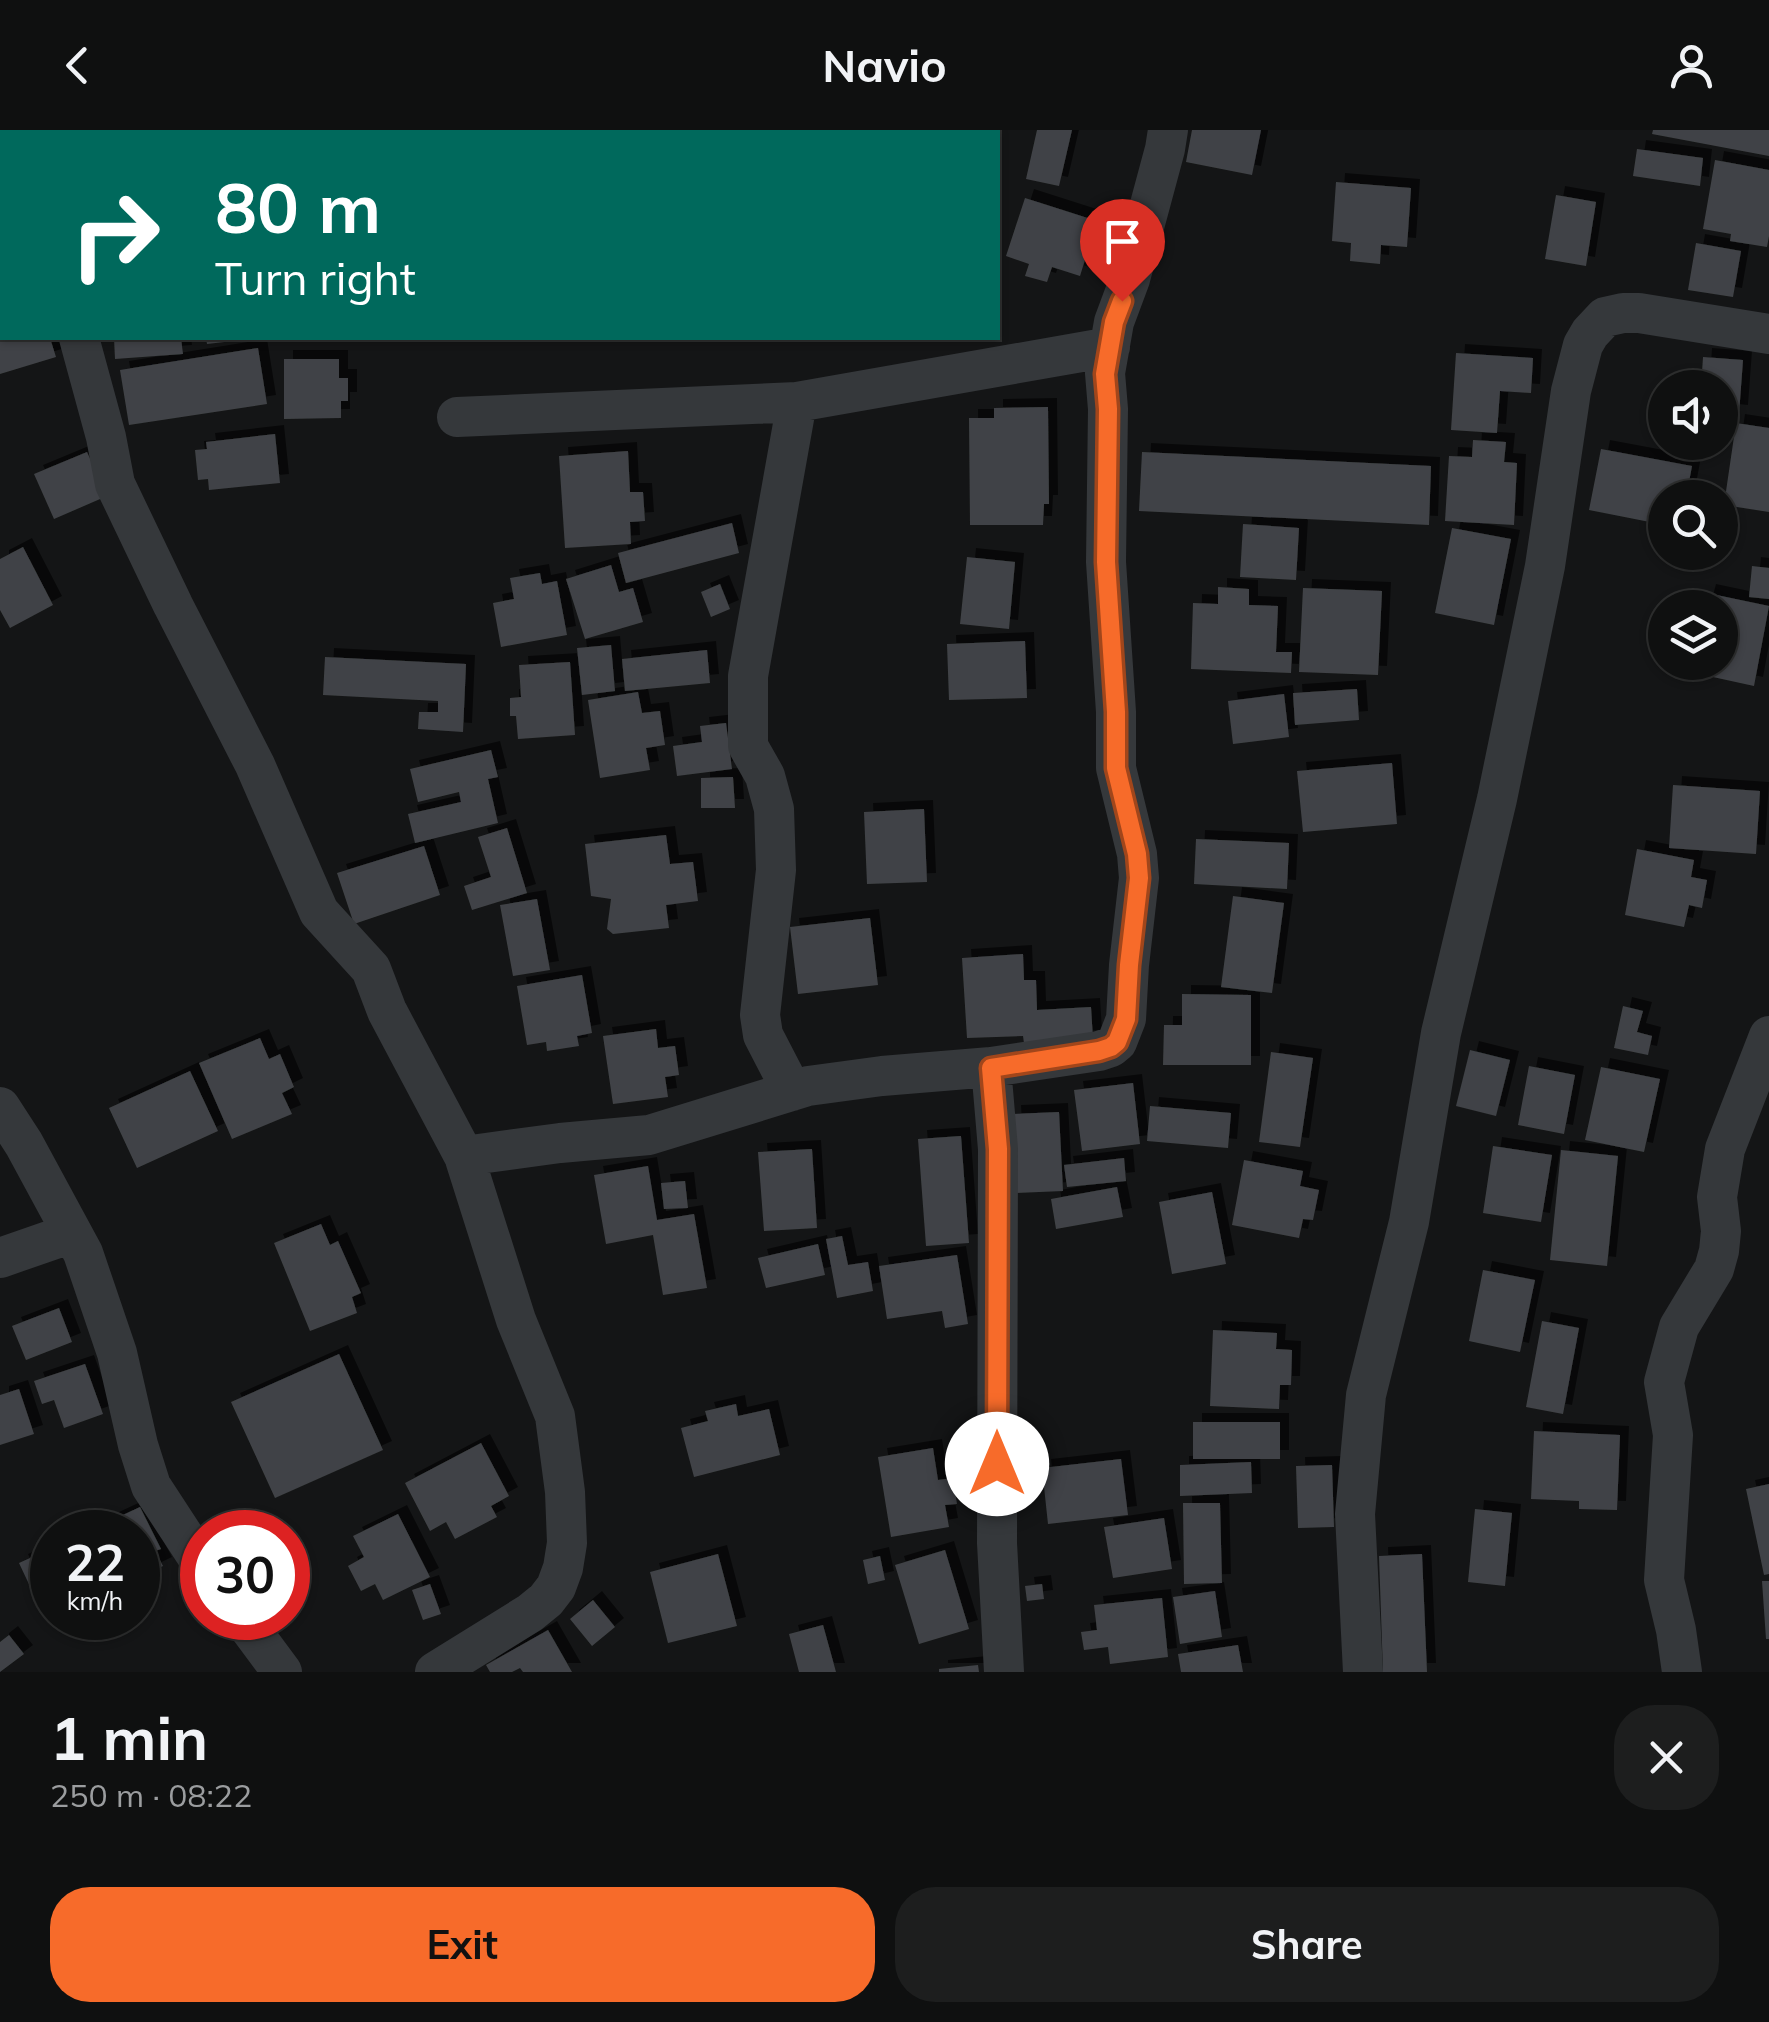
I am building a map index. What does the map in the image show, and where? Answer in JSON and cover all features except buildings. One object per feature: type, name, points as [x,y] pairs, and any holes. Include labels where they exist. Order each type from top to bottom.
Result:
[{"type":"street","points":[[464,1156],[560,1142],[649,1135],[808,1086],[991,1068],[1099,1051],[1111,1047],[1121,1035],[1126,1019],[1139,878],[1116,768],[1106,562],[1105,374],[1114,322],[1135,261],[1168,130]]},
{"type":"street","points":[[1363,1672],[1356,1514],[1366,1394],[1409,1222],[1441,1032],[1497,799],[1545,566],[1571,392],[1583,346],[1604,317],[1623,312],[1769,334]]},
{"type":"street","points":[[80,340],[115,484],[255,765],[319,912],[370,970],[464,1156],[516,1320],[555,1416],[567,1543],[556,1586],[530,1614],[435,1672]]},
{"type":"street","points":[[457,417],[797,402],[1110,347]]},
{"type":"street","points":[[792,1091],[762,1035],[760,1016],[776,870],[774,809],[765,776],[748,746],[748,676],[797,402]]},
{"type":"street","points":[[1682,1672],[1664,1580],[1673,1435],[1664,1382],[1679,1327],[1714,1270],[1721,1232],[1717,1197],[1725,1148],[1769,1036]]},
{"type":"street","points":[[991,1068],[998,1149],[997,1543],[1004,1672]]},
{"type":"street","points":[[0,1106],[82,1253],[118,1353],[151,1486],[180,1530]]},
{"type":"street","points":[[0,1258],[72,1233]]},
{"type":"street","points":[[255,1640],[272,1668]]},
{"type":"route","points":[[997,1464],[998,1149],[991,1068],[1111,1047],[1121,1035],[1126,1019],[1139,878],[1116,768],[1106,562],[1105,374],[1114,322],[1122,301]]}]
